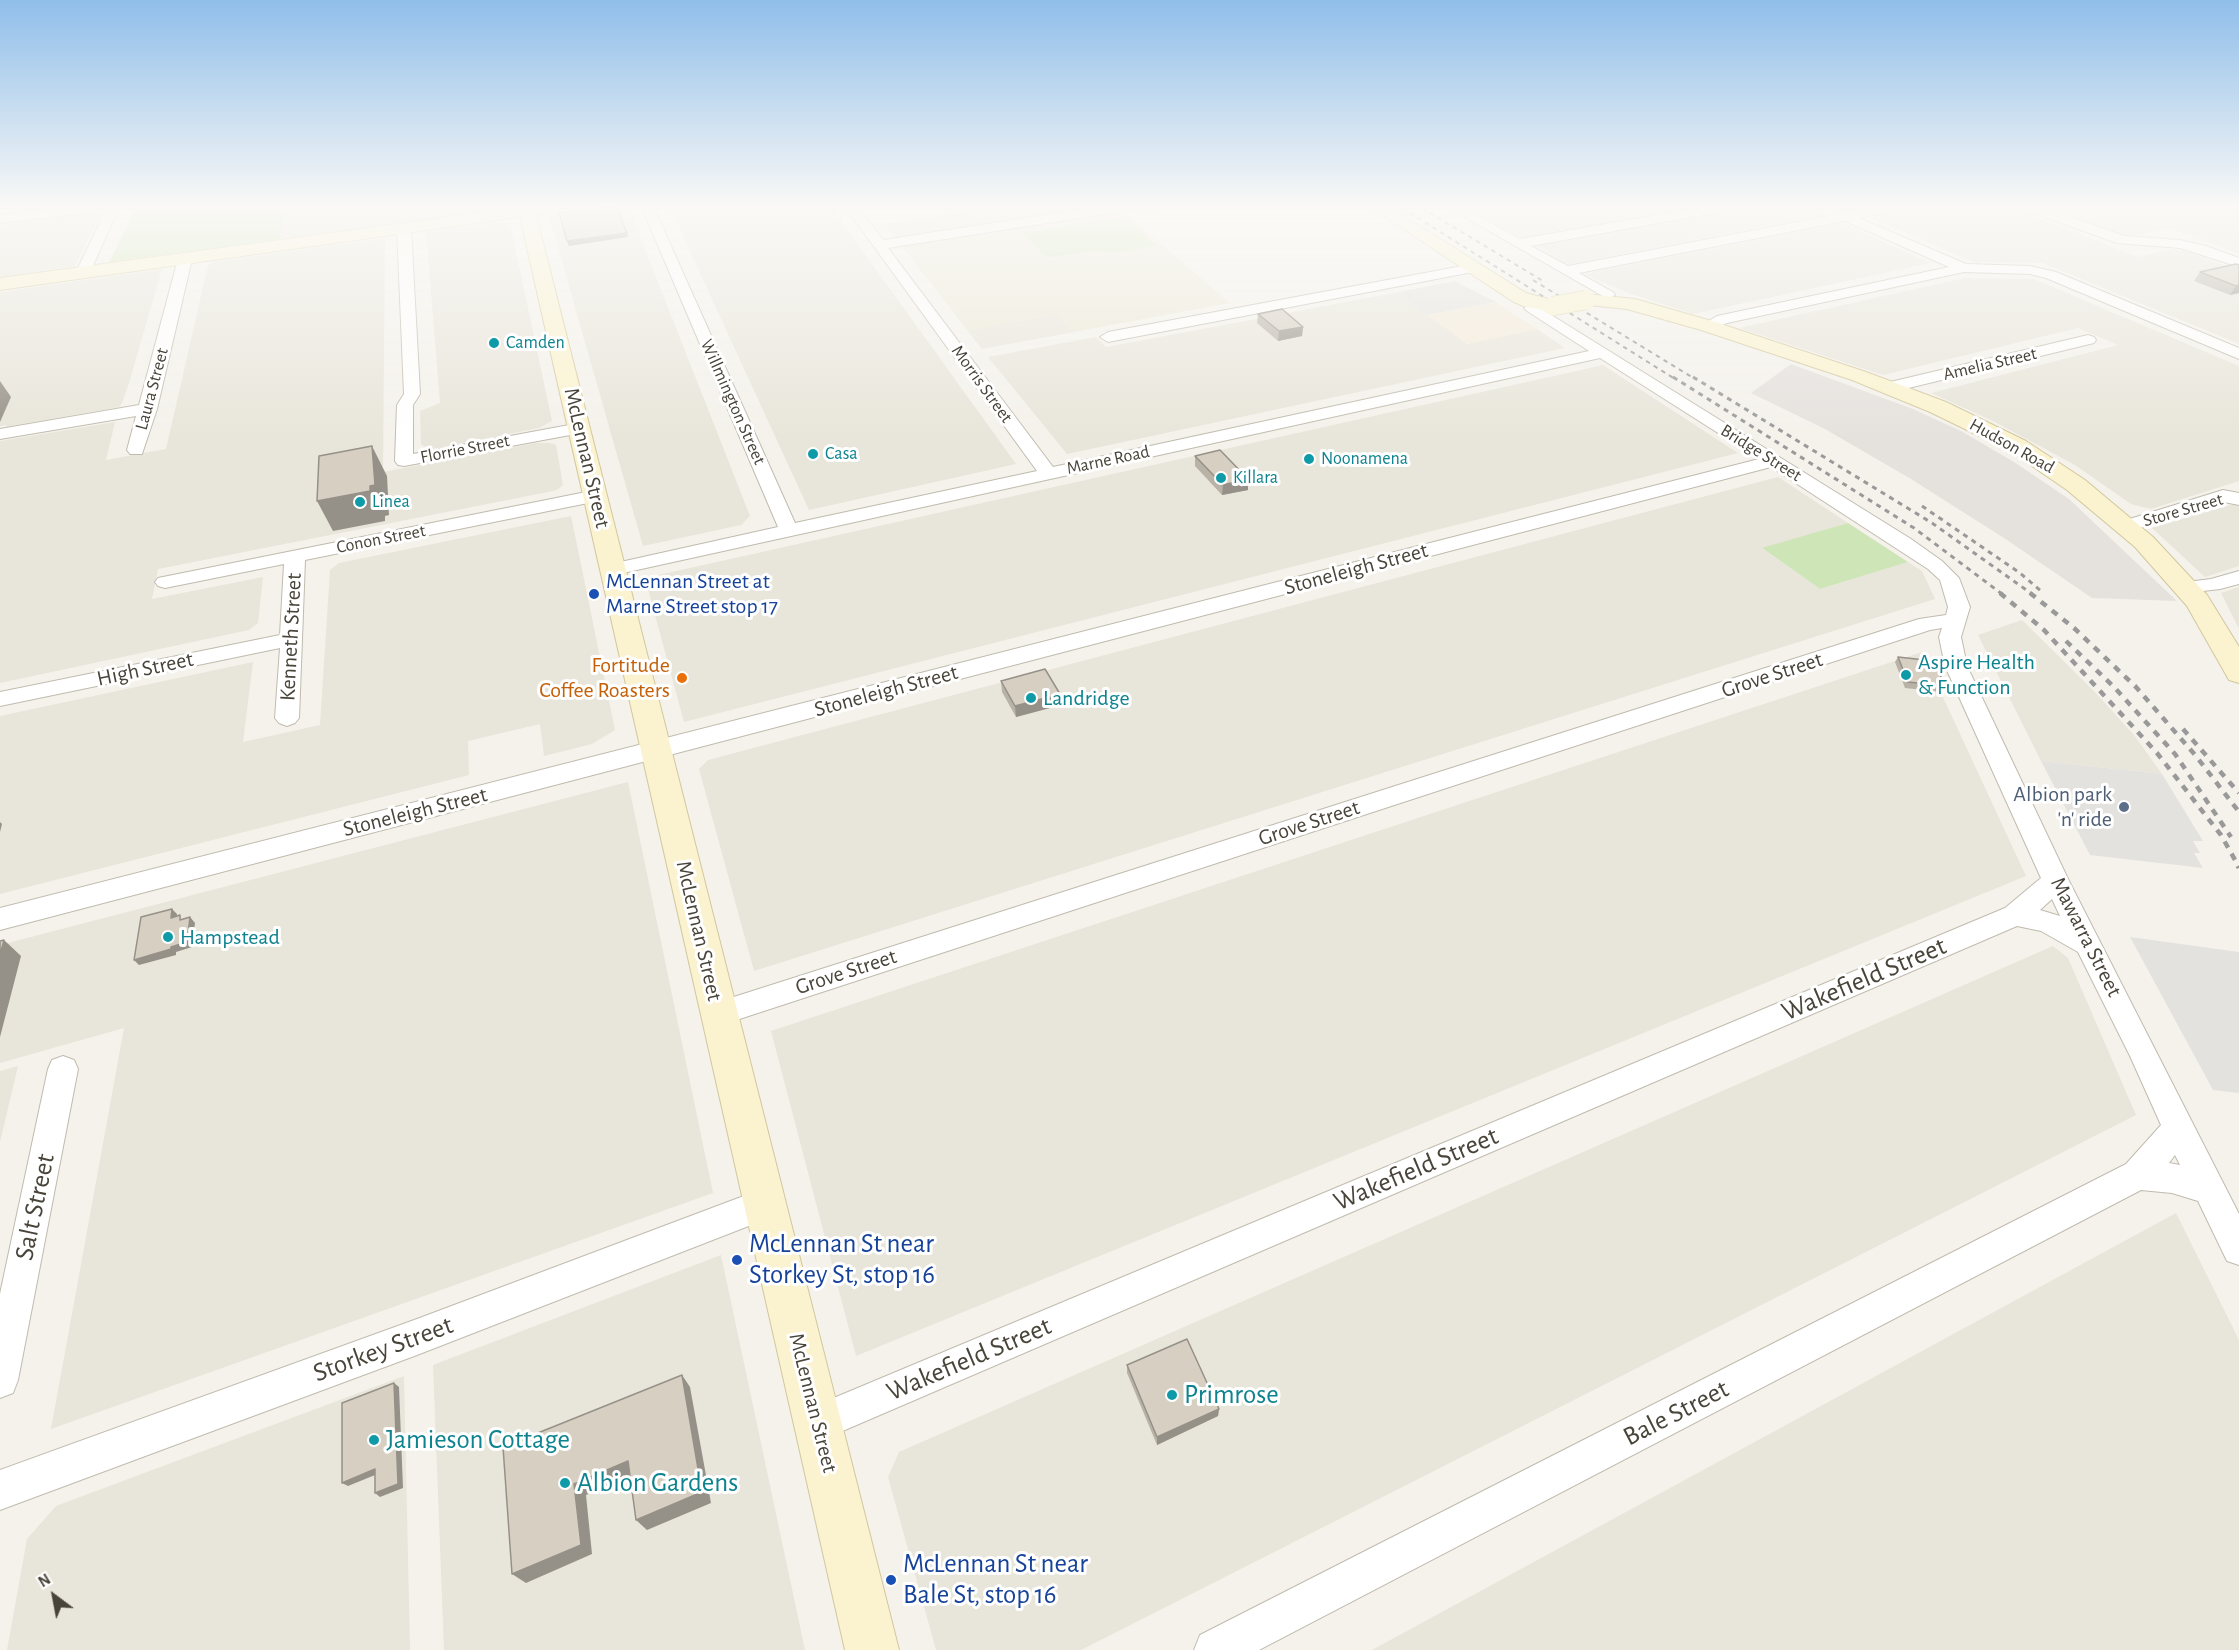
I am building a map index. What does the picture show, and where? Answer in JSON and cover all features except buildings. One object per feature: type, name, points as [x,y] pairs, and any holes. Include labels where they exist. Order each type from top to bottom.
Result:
[{"type":"street","name":"Laura Street","points":[[136,450],[178,285]]},
{"type":"street","name":"Florrie Street","points":[[407,285],[412,394],[405,405],[404,461],[580,428]]},
{"type":"street","name":"McLennan Street","points":[[553,285],[580,428],[718,1014],[872,1650]]},
{"type":"street","name":"Willmington Street","points":[[682,285],[789,531]]},
{"type":"street","name":"Morris Street","points":[[909,285],[1048,473]]},
{"type":"street","points":[[1108,337],[1400,285]]},
{"type":"street","name":"Bridge Street","points":[[1492,285],[1935,565],[1949,578],[1956,593],[1959,607],[1955,620]]},
{"type":"street","name":"Bridge Street","points":[[1504,285],[1526,300],[1553,306]]},
{"type":"street","name":"Hudson Road","points":[[1589,285],[1610,298],[1708,326],[1892,387],[2018,446],[2061,474],[2127,526],[2186,587],[2212,623],[2239,674]]},
{"type":"street","points":[[1708,326],[1722,319],[1883,285]]},
{"type":"street","points":[[2074,285],[2239,354]]},
{"type":"street","name":"Bridge Street","points":[[1532,308],[1544,309],[1586,300],[1610,298]]},
{"type":"street","name":"Amelia Street","points":[[1892,387],[2088,340]]},
{"type":"street","name":"Marne Road","points":[[614,569],[1602,353]]},
{"type":"street","points":[[0,434],[148,409]]},
{"type":"street","name":"Stoneleigh Street","points":[[0,919],[1772,461]]},
{"type":"street","name":"Conon Street","points":[[165,582],[596,496]]},
{"type":"street","name":"Store Street","points":[[2127,526],[2223,496],[2239,499]]},
{"type":"street","name":"Kenneth Street","points":[[286,718],[295,556]]},
{"type":"street","points":[[2186,587],[2213,585],[2239,577]]},
{"type":"street","name":"Grove Street","points":[[718,1014],[1927,624],[1955,620]]},
{"type":"street","name":"Mawarra Street","points":[[1955,620],[1950,637],[1956,666],[2056,880],[2239,1249]]},
{"type":"street","points":[[1900,633],[1953,652]]},
{"type":"street","name":"High Street","points":[[0,699],[291,639]]},
{"type":"street","name":"Wakefield Street","points":[[818,1424],[2015,915],[2056,880]]},
{"type":"street","points":[[2015,915],[2048,922],[2088,944]]},
{"type":"street","name":"Salt Street","points":[[0,1380],[63,1069]]},
{"type":"street","name":"Bale Street","points":[[1215,1650],[2138,1175],[2178,1128]]},
{"type":"street","points":[[2138,1175],[2172,1178],[2209,1189]]},
{"type":"street","name":"Storkey Street","points":[[0,1490],[427,1334],[765,1204]]},
{"type":"shaded area","points":[[49,285],[157,285],[129,383],[119,407],[6,427],[6,425],[0,426],[0,292]]},
{"type":"shaded area","points":[[203,285],[385,285],[383,472],[536,443],[550,443],[556,445],[563,485],[557,490],[543,493],[158,569],[152,599],[263,577],[258,623],[249,630],[0,683],[0,441],[115,422],[106,460],[166,449]]},
{"type":"shaded area","points":[[430,285],[523,285],[552,421],[539,428],[433,449],[421,444],[420,411],[440,403]]},
{"type":"shaded area","points":[[569,285],[659,285],[750,516],[741,525],[643,546]]},
{"type":"shaded area","points":[[705,285],[887,285],[1016,464],[809,510]]},
{"type":"shaded area","points":[[932,285],[1209,285],[1230,303],[1074,332],[1057,314],[967,330]]},
{"type":"shaded area","points":[[1435,285],[1463,285],[1496,302],[1427,315],[1399,292]]},
{"type":"shaded area","points":[[1609,285],[1828,285],[1693,314]]},
{"type":"shaded area","points":[[1933,285],[2048,285],[2239,366],[2239,481],[2151,509],[2131,504],[2075,465],[1995,422],[1931,393],[2118,345],[2078,328],[1883,375],[1739,328]]},
{"type":"shaded area","points":[[2096,285],[2239,285],[2239,344]]},
{"type":"shaded area","points":[[1399,292],[1467,344],[1537,329],[1565,348],[1067,454],[988,357],[1096,337],[1106,347]]},
{"type":"shaded area","points":[[1496,302],[1537,329],[1468,344],[1427,315]]},
{"type":"shaded area","points":[[1057,314],[1074,332],[982,349],[967,330]]},
{"type":"shaded area","points":[[1791,364],[1913,409],[1961,431],[2014,462],[2069,499],[2177,601],[2092,598],[1911,479],[1825,429],[1751,393]]},
{"type":"shaded area","points":[[1603,365],[1738,453],[684,722],[645,578]]},
{"type":"shaded area","points":[[1778,477],[1848,523],[1763,549],[1820,589],[1908,562],[1922,571],[1935,599],[754,971],[699,769],[708,760]]},
{"type":"shaded area","points":[[2234,504],[2239,507],[2239,566],[2205,577],[2152,528]]},
{"type":"shaded area","points":[[571,516],[615,730],[592,744],[544,756],[540,724],[468,741],[469,775],[0,894],[0,716],[253,662],[243,742],[320,725],[330,570],[339,563]]},
{"type":"shaded area","points":[[2239,587],[2239,629],[2221,593]]},
{"type":"shaded area","points":[[2022,620],[2094,691],[2134,735],[2162,774],[2041,761],[1978,635]]},
{"type":"shaded area","points":[[1922,652],[2026,876],[856,1356],[771,1031]]},
{"type":"shaded area","name":"Albion park 'n' ride","points":[[2041,761],[2162,774],[2203,841],[2193,841],[2200,853],[2194,853],[2203,868],[2090,855]]},
{"type":"shaded area","points":[[628,782],[713,1193],[51,1429],[124,1028],[0,1063],[0,945]]},
{"type":"shaded area","points":[[2130,937],[2239,952],[2239,1093],[2213,1090]]},
{"type":"shaded area","points":[[2053,946],[2068,958],[2136,1115],[1081,1650],[936,1650],[888,1477],[899,1452]]},
{"type":"shaded area","points":[[18,1066],[0,1142],[0,1071]]},
{"type":"shaded area","points":[[2176,1213],[2239,1340],[2239,1650],[1372,1650]]},
{"type":"shaded area","points":[[721,1255],[805,1650],[444,1650],[433,1365]]},
{"type":"shaded area","points":[[404,1376],[410,1650],[7,1650],[27,1539],[56,1506]]},
{"type":"green space","points":[[1848,523],[1908,562],[1820,589],[1762,548]]},
{"type":"railway","points":[[1525,285],[1675,379]]},
{"type":"railway","points":[[1541,285],[1695,379]]},
{"type":"railway","points":[[1673,377],[1914,528],[2002,594]]},
{"type":"railway","points":[[1693,377],[1932,523],[2032,594]]},
{"type":"railway","points":[[1922,506],[2020,573],[2041,591]]},
{"type":"railway","points":[[2000,593],[2044,630],[2157,753],[2221,835],[2239,867]]},
{"type":"railway","points":[[2030,593],[2074,628],[2136,687],[2196,756],[2239,812]]},
{"type":"railway","points":[[2066,641],[2114,687],[2175,754],[2231,837]]},
{"type":"railway","points":[[2183,729],[2239,793]]},
{"type":"place","name":"Camden","points":[[494,343]]},
{"type":"place","name":"Casa","points":[[813,454]]},
{"type":"place","name":"Noonamena","points":[[1309,459]]},
{"type":"place","name":"Killara","points":[[1221,478]]},
{"type":"place","name":"Linea","points":[[360,502]]},
{"type":"place","name":"McLennan Street at Marne Street stop 17","points":[[594,594]]},
{"type":"place","name":"Aspire Health & Function","points":[[1906,675]]},
{"type":"place","name":"Fortitude Coffee Roasters","points":[[682,678]]},
{"type":"place","name":"Landridge","points":[[1031,698]]},
{"type":"place","name":"Albion park 'n' ride","points":[[2124,807]]},
{"type":"place","name":"Hampstead","points":[[168,937]]},
{"type":"place","name":"McLennan St near Storkey St, stop 16","points":[[737,1260]]},
{"type":"place","name":"Primrose","points":[[1172,1395]]},
{"type":"place","name":"Jamieson Cottage","points":[[374,1440]]},
{"type":"place","name":"Albion Gardens","points":[[565,1483]]},
{"type":"place","name":"McLennan St near Bale St, stop 16","points":[[891,1580]]}]
